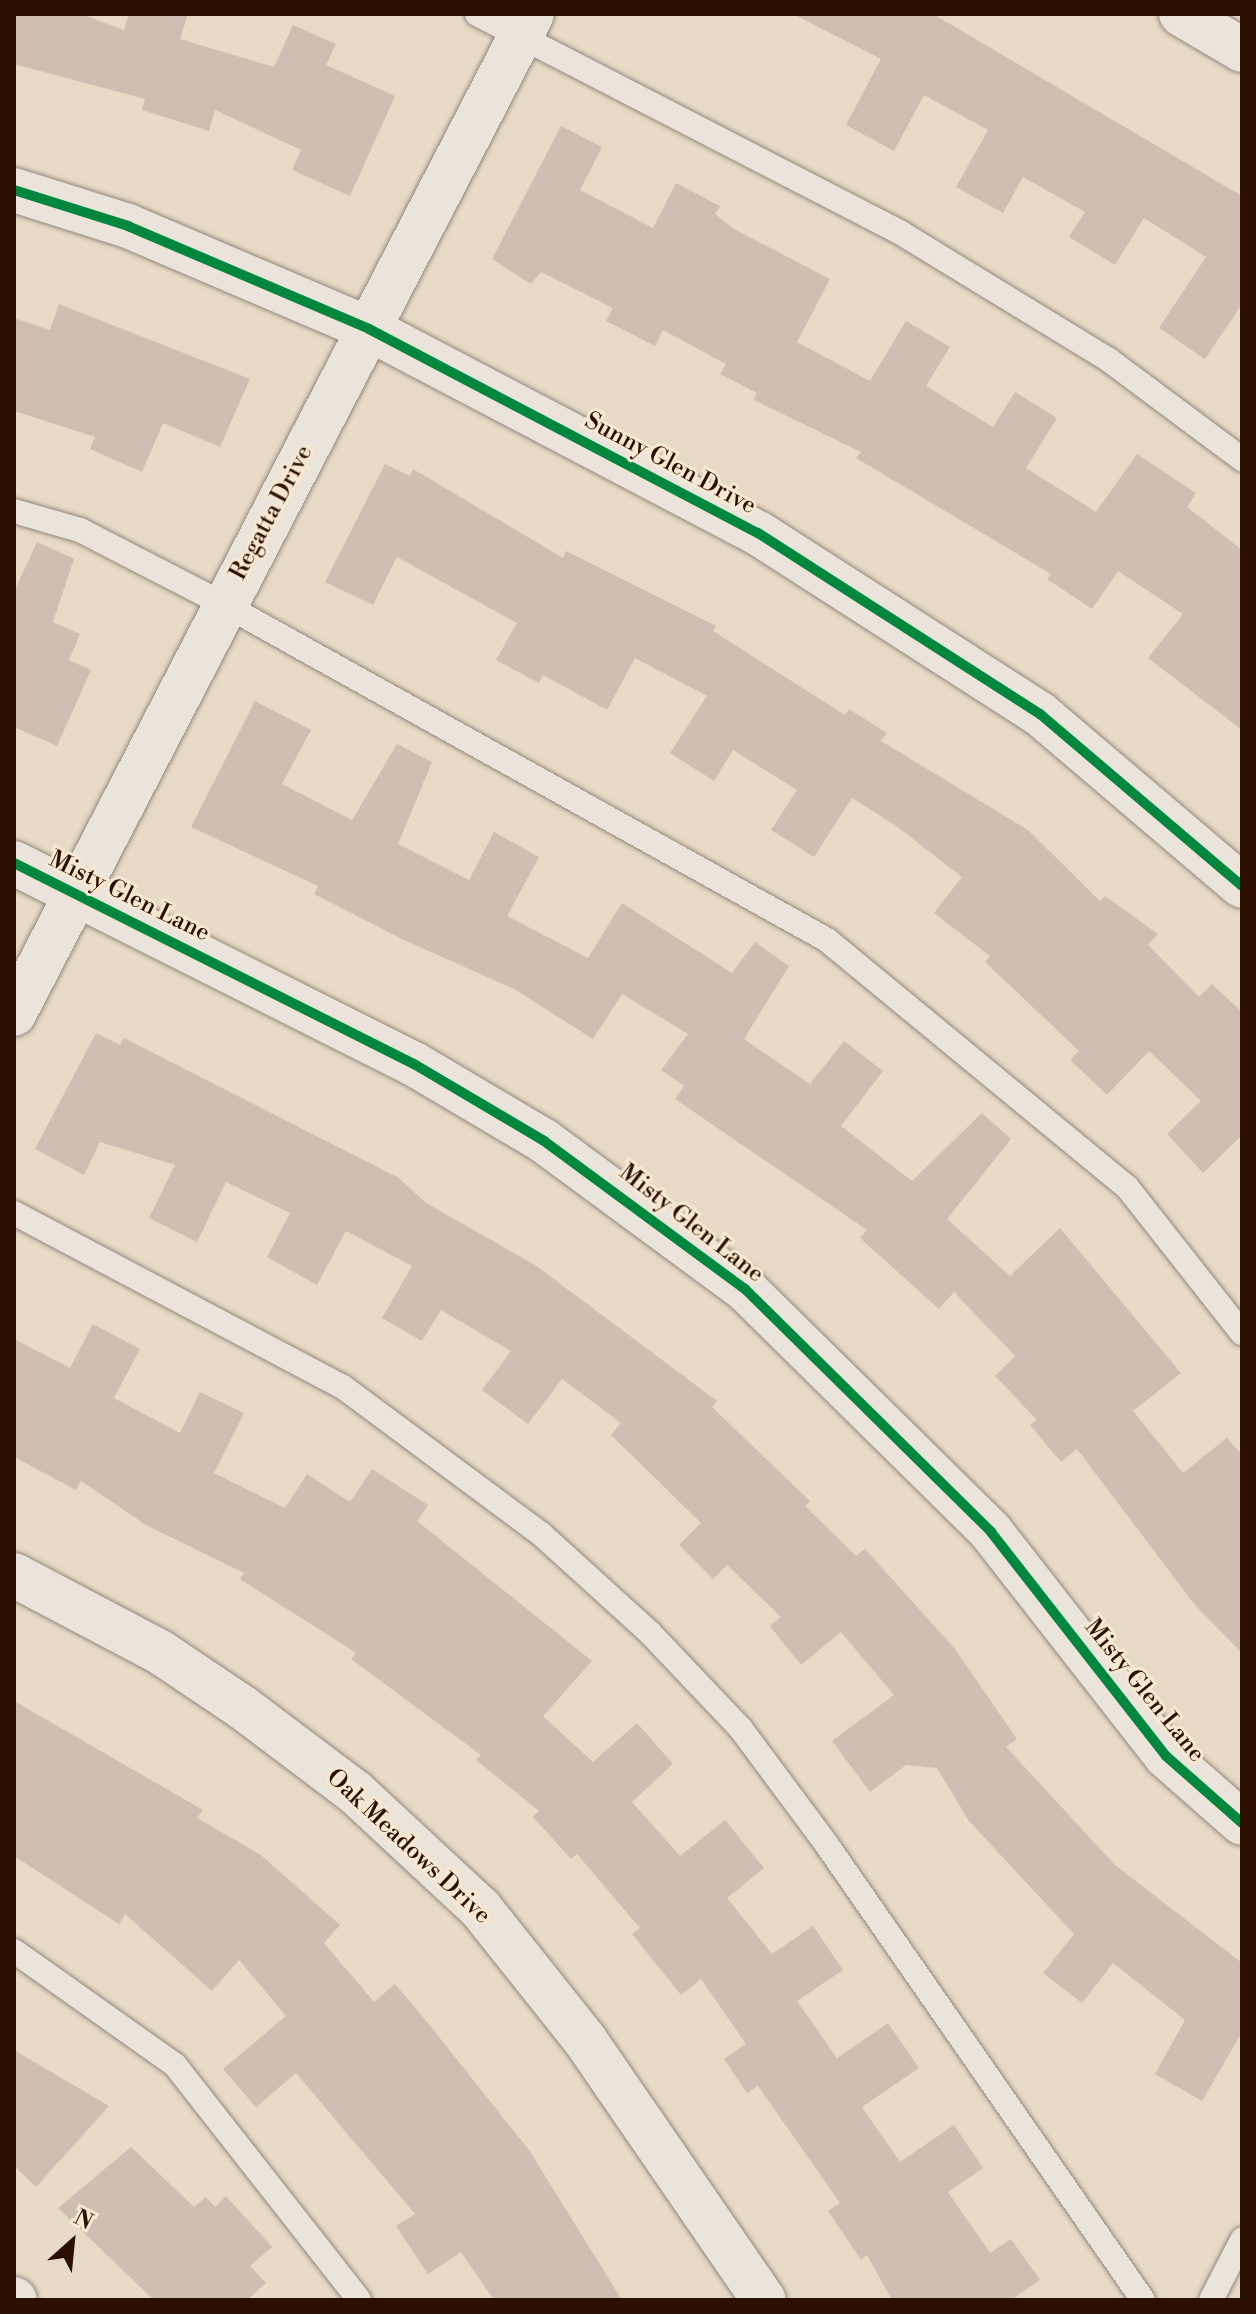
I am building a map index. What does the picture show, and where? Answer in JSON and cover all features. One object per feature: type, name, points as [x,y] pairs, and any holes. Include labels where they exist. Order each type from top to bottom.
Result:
[{"type":"street","points":[[1193,17],[1242,50]]},
{"type":"street","name":"Regatta Drive","points":[[14,1014],[526,25]]},
{"type":"street","name":"Sunny Glen Drive","points":[[14,190],[128,226],[369,329],[758,533],[1040,714],[1242,886]]},
{"type":"street","name":"Misty Glen Lane","points":[[14,863],[77,891],[414,1064],[544,1141],[745,1289],[991,1532],[1166,1756],[1242,1823]]},
{"type":"street","name":"Oak Meadows Drive","points":[[14,1575],[160,1652],[242,1707],[355,1792],[480,1908],[585,2040],[764,2300]]},
{"type":"lane","points":[[477,14],[526,25],[1011,297],[1242,459]]},
{"type":"lane","points":[[14,511],[80,530],[225,605],[827,940],[1127,1187],[1242,1333]]},
{"type":"lane","points":[[14,1213],[343,1387],[541,1534],[650,1633],[741,1729],[827,1845],[1143,2300]]},
{"type":"lane","points":[[14,1951],[175,2065],[359,2300]]},
{"type":"lane","points":[[1211,2300],[1242,2240]]},
{"type":"building","points":[[14,14],[81,14],[124,30],[129,14],[188,14],[180,39],[274,67],[293,25],[336,44],[326,65],[395,96],[350,196],[292,170],[301,150],[215,110],[209,131],[142,110],[145,99],[14,64]]},
{"type":"building","points":[[793,14],[933,14],[1242,196],[1242,304],[1205,359],[1159,328],[1206,257],[1144,218],[1115,265],[1069,237],[1085,212],[1023,177],[1003,213],[956,187],[988,130],[924,95],[894,151],[846,125],[881,59]]},
{"type":"building","points":[[561,126],[602,147],[580,190],[653,228],[676,183],[720,206],[715,214],[734,229],[830,279],[797,342],[870,381],[906,321],[950,347],[926,386],[993,427],[1015,392],[1057,418],[1026,468],[1096,512],[1137,454],[1196,493],[1187,507],[1242,550],[1242,730],[1148,658],[1183,614],[1118,571],[1092,609],[1047,579],[1051,574],[856,458],[861,452],[754,400],[757,393],[720,374],[726,364],[663,330],[655,346],[606,321],[613,308],[541,272],[531,284],[492,259]]},
{"type":"building","points":[[59,304],[250,379],[220,447],[163,423],[142,472],[90,449],[95,437],[14,411],[14,318],[50,330]]},
{"type":"building","points":[[385,464],[410,476],[413,469],[563,558],[566,551],[716,626],[713,631],[845,715],[849,709],[887,733],[881,741],[1028,830],[1100,901],[1105,896],[1158,934],[1148,945],[1199,997],[1212,984],[1242,1012],[1242,1135],[1203,1173],[1167,1134],[1201,1101],[1149,1051],[1107,1095],[1070,1060],[1079,1051],[985,962],[990,956],[934,913],[962,877],[895,825],[852,798],[814,857],[771,830],[797,790],[733,750],[714,781],[670,753],[707,696],[635,658],[607,710],[543,675],[539,683],[496,660],[517,623],[397,557],[373,605],[325,582]]},
{"type":"building","points":[[37,542],[74,559],[53,622],[80,634],[69,660],[91,670],[57,746],[14,727],[14,592]]},
{"type":"building","points":[[255,701],[311,730],[282,784],[352,820],[397,744],[432,762],[398,844],[469,880],[494,832],[539,857],[507,916],[588,958],[622,903],[732,973],[755,942],[789,966],[744,1039],[810,1084],[844,1041],[883,1071],[841,1126],[912,1181],[982,1113],[1011,1139],[947,1219],[1010,1276],[1060,1228],[1181,1373],[1133,1411],[1183,1473],[1227,1438],[1242,1455],[1242,1653],[1195,1605],[1077,1449],[1061,1462],[1030,1425],[1037,1420],[995,1376],[1015,1356],[954,1292],[939,1309],[860,1238],[867,1230],[675,1099],[684,1086],[661,1070],[688,1034],[622,994],[593,1039],[514,989],[404,940],[314,894],[318,886],[191,827]]},
{"type":"building","points":[[96,1033],[120,1045],[124,1038],[399,1178],[426,1203],[535,1265],[717,1401],[712,1407],[810,1501],[805,1506],[856,1556],[865,1549],[955,1649],[1017,1739],[1006,1747],[1115,1865],[1242,1963],[1242,2032],[1202,2101],[1155,2074],[1185,2020],[1113,1963],[1082,2003],[1043,1973],[1074,1934],[969,1821],[937,1768],[906,1765],[870,1792],[832,1741],[894,1695],[841,1632],[801,1665],[770,1626],[781,1617],[727,1565],[713,1579],[679,1545],[701,1523],[611,1435],[621,1423],[562,1379],[528,1424],[482,1390],[511,1351],[441,1310],[422,1341],[382,1318],[412,1266],[346,1231],[317,1285],[267,1257],[290,1213],[226,1182],[197,1242],[149,1218],[175,1165],[100,1142],[84,1175],[35,1149]]},
{"type":"building","points":[[93,1324],[140,1349],[114,1398],[180,1433],[200,1392],[244,1413],[214,1473],[285,1508],[307,1474],[350,1502],[372,1469],[428,1505],[417,1521],[592,1661],[543,1716],[593,1762],[637,1723],[673,1764],[632,1802],[680,1856],[725,1820],[764,1868],[727,1898],[772,1954],[813,1926],[843,1970],[797,2001],[837,2058],[888,2023],[919,2068],[862,2107],[900,2162],[954,2125],[983,2168],[948,2192],[990,2253],[1011,2239],[1040,2280],[1011,2300],[892,2300],[867,2255],[861,2260],[828,2211],[840,2203],[758,2086],[747,2093],[724,2059],[746,2044],[701,1979],[681,1995],[632,1934],[640,1928],[577,1854],[571,1859],[533,1817],[539,1811],[476,1760],[481,1755],[351,1659],[356,1653],[240,1579],[244,1573],[146,1525],[81,1481],[76,1490],[14,1457],[14,1339],[70,1368]]},
{"type":"building","points":[[14,1701],[203,1810],[197,1818],[261,1855],[340,1925],[324,1943],[374,2002],[395,1984],[427,2022],[529,2150],[622,2300],[494,2300],[461,2252],[428,2274],[396,2226],[415,2214],[296,2073],[256,2107],[223,2069],[286,2016],[239,1960],[212,1991],[125,1914],[119,1924],[14,1856]]},
{"type":"building","points":[[14,2050],[109,2106],[36,2187],[14,2166]]},
{"type":"building","points":[[131,2147],[194,2207],[206,2197],[215,2207],[226,2196],[272,2247],[250,2266],[266,2283],[247,2300],[154,2300],[58,2208]]},
{"type":"cycle path","points":[[14,190],[128,226],[369,329],[758,533],[1040,714],[1242,886]]},
{"type":"cycle path","points":[[14,863],[414,1064],[544,1141],[745,1289],[991,1532],[1166,1756],[1242,1823]]}]
